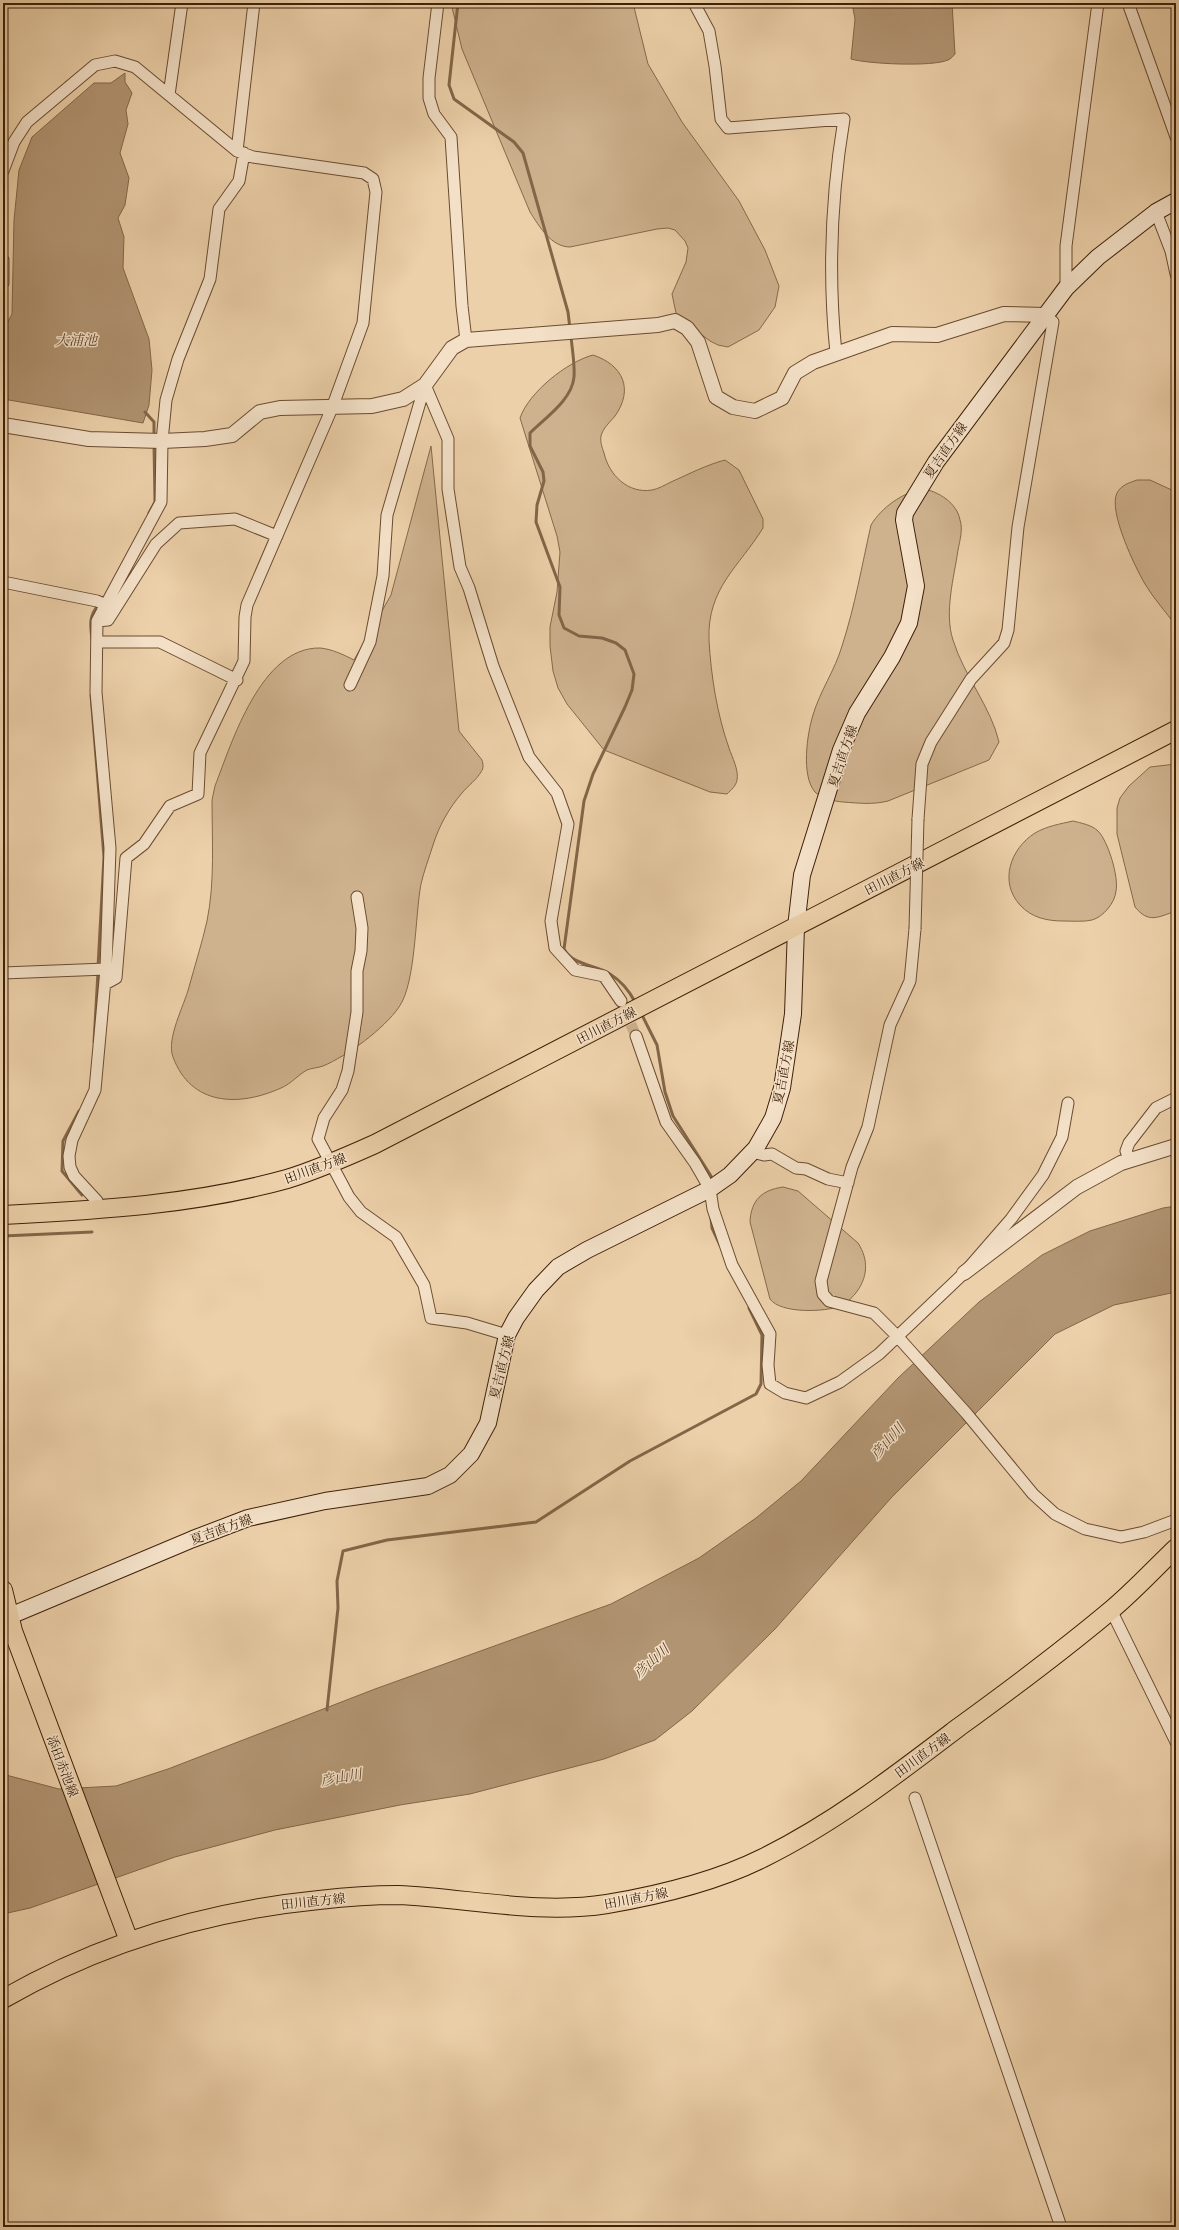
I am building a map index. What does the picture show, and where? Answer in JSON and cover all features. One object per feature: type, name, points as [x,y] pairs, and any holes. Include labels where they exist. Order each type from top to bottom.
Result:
[{"type":"main road","name":"夏吉直方線","points":[[8,1622],[194,1539],[248,1518],[325,1501],[428,1486],[450,1475],[471,1454],[488,1423],[507,1335],[516,1318],[536,1290],[558,1267],[587,1250],[710,1189],[730,1175],[752,1152],[773,1118],[782,1088],[793,1014],[796,933],[802,875],[841,750],[857,712],[892,657],[909,623],[916,586],[904,520],[905,513],[936,462],[1044,315],[1066,288],[1098,257],[1156,212],[1176,201]]},
{"type":"main road","name":"田川直方線","points":[[3,1215],[99,1210],[174,1203],[246,1190],[376,1156],[487,1100],[1176,730]]},
{"type":"main road","name":"田川直方線","points":[[796,933],[1176,741]]},
{"type":"main road","name":"田川直方線","points":[[3,1225],[142,1216],[196,1210],[261,1196],[334,1167]]},
{"type":"main road","name":"田川直方線","points":[[3,1999],[127,1935],[281,1904],[345,1897],[396,1895],[553,1907],[603,1905],[666,1893],[725,1874],[761,1860],[823,1826],[985,1708],[1111,1610],[1176,1548]]},
{"type":"main road","name":"添田赤池線","points":[[3,1590],[8,1622],[127,1935]]},
{"type":"street","points":[[169,95],[182,3]]},
{"type":"street","points":[[99,1210],[97,1201],[74,1176],[70,1167],[69,1156],[72,1140],[95,1090],[105,984],[100,970],[110,848],[96,692],[98,642],[97,621],[161,502],[162,441],[166,400],[178,359],[210,279],[219,209],[239,181],[240,152],[254,3]]},
{"type":"street","points":[[438,3],[429,78],[429,98],[434,114],[451,137],[462,306],[466,340]]},
{"type":"street","points":[[694,3],[709,31],[716,66],[721,119],[728,128],[844,119],[831,221],[831,303],[836,353]]},
{"type":"street","points":[[1066,288],[1066,246],[1098,3]]},
{"type":"street","points":[[1128,3],[1176,137]]},
{"type":"street","points":[[3,171],[14,142],[27,122],[95,65],[115,61],[135,67],[240,152],[253,157],[364,173],[373,179],[376,192],[363,323],[332,408],[247,605],[245,617],[244,661],[237,680],[200,753],[198,763],[200,788],[198,794],[170,806],[144,844],[126,858],[116,978],[105,984]]},
{"type":"street","points":[[1156,212],[1171,250],[1176,274]]},
{"type":"street","points":[[3,260],[3,283]]},
{"type":"street","points":[[350,685],[370,642],[384,576],[387,515],[426,385],[452,348],[466,340],[658,325],[675,322],[687,328],[698,342],[716,397],[733,407],[755,411],[782,398],[795,373],[813,362],[892,334],[937,335],[1004,314],[1044,315],[1053,322],[1018,527],[1008,630],[1004,644],[971,679],[931,742],[922,764],[918,819],[915,929],[910,980],[890,1025],[868,1128],[852,1166],[821,1281],[823,1294],[829,1301],[874,1313],[897,1336],[967,1414],[1033,1494],[1055,1514],[1085,1529],[1120,1537],[1144,1532],[1176,1520]]},
{"type":"street","points":[[3,425],[89,439],[162,441],[205,439],[232,435],[260,412],[280,408],[372,406],[403,399],[426,385]]},
{"type":"street","points":[[426,385],[448,439],[448,489],[460,568],[469,588],[493,666],[529,757],[557,793],[568,824],[551,921],[555,948],[575,970],[604,976],[621,1001]]},
{"type":"street","points":[[97,621],[108,620],[156,544],[179,523],[235,519],[277,536]]},
{"type":"street","points":[[3,582],[97,601],[106,605]]},
{"type":"street","points":[[98,642],[160,642],[237,680]]},
{"type":"street","points":[[357,898],[362,928],[361,951],[356,971],[357,1012],[348,1071],[342,1090],[324,1118],[318,1139],[334,1167],[348,1197],[361,1212],[390,1231],[396,1237],[424,1285],[431,1318],[467,1323],[507,1335]]},
{"type":"street","points":[[3,972],[100,970]]},
{"type":"street","points":[[636,1036],[666,1122],[695,1163],[710,1189],[713,1209],[732,1265],[770,1334],[768,1365],[770,1384],[785,1393],[806,1398],[840,1382],[879,1354],[964,1273],[1011,1219],[1043,1175],[1062,1137],[1068,1103]]},
{"type":"street","points":[[1130,1160],[1126,1151],[1129,1143],[1156,1108],[1176,1098]]},
{"type":"street","points":[[964,1273],[1077,1187],[1130,1160],[1176,1146]]},
{"type":"street","points":[[752,1152],[764,1155],[772,1154],[796,1168],[806,1169],[828,1179],[848,1183]]},
{"type":"street","points":[[1111,1610],[1176,1742]]},
{"type":"street","points":[[915,1798],[1061,2227]]},
{"type":"shaded area","points":[[451,3],[633,3],[648,64],[682,122],[739,201],[765,250],[779,286],[775,307],[759,330],[728,347],[718,345],[710,341],[682,320],[676,313],[672,294],[686,262],[688,248],[685,241],[675,230],[668,228],[657,229],[570,247],[557,244],[546,235],[530,212],[462,49]]},
{"type":"shaded area","points":[[593,355],[612,365],[622,379],[624,387],[624,396],[621,406],[603,430],[601,436],[601,444],[610,469],[621,481],[635,489],[652,490],[704,467],[725,460],[739,470],[763,519],[763,528],[726,579],[719,592],[713,606],[710,622],[709,640],[715,695],[721,722],[737,772],[736,784],[727,794],[710,792],[604,750],[567,704],[558,688],[553,671],[550,646],[550,627],[557,592],[560,552],[557,536],[520,418],[532,398],[550,379],[572,364]]},
{"type":"shaded area","points":[[431,446],[459,731],[482,760],[482,770],[475,780],[457,799],[449,811],[438,831],[433,845],[421,884],[409,982],[405,996],[399,1007],[375,1033],[354,1049],[321,1067],[307,1070],[285,1086],[265,1094],[249,1098],[218,1098],[204,1093],[192,1085],[181,1073],[171,1050],[176,1022],[187,995],[210,906],[212,800],[215,786],[230,746],[252,700],[265,680],[281,663],[299,652],[320,648],[342,654],[354,660],[391,595]]},
{"type":"shaded area","points":[[1137,480],[1150,480],[1176,492],[1176,626],[1145,584],[1129,552],[1119,525],[1115,501],[1117,493],[1123,486]]},
{"type":"shaded area","points":[[923,489],[941,495],[951,503],[958,514],[961,523],[951,595],[949,618],[950,629],[958,653],[990,716],[999,742],[989,760],[888,801],[865,803],[843,802],[828,799],[815,792],[811,785],[807,766],[807,743],[816,706],[836,664],[847,631],[871,525],[887,507],[900,497]]},
{"type":"shaded area","points":[[1176,764],[1176,911],[1154,918],[1145,916],[1135,907],[1117,834],[1117,808],[1120,798],[1129,786],[1150,767]]},
{"type":"shaded area","points":[[1073,821],[1093,827],[1102,836],[1109,851],[1116,877],[1115,896],[1108,909],[1100,916],[1092,920],[1058,921],[1040,918],[1030,913],[1020,905],[1014,896],[1010,886],[1010,866],[1019,848],[1035,833],[1049,827]]},
{"type":"shaded area","points":[[783,1187],[798,1191],[858,1243],[862,1249],[866,1269],[865,1275],[855,1294],[843,1305],[825,1310],[804,1310],[783,1307],[770,1299],[750,1222],[755,1202],[759,1197],[776,1188]]},
{"type":"water","points":[[852,3],[952,3],[955,54],[948,60],[928,64],[885,63],[851,59],[855,19]]},
{"type":"water","name":"大浦池","points":[[125,73],[125,82],[132,93],[126,110],[128,124],[120,153],[129,178],[125,205],[118,218],[124,237],[123,268],[149,339],[152,370],[149,405],[143,423],[3,399],[3,331],[12,314],[14,220],[19,170],[32,137],[94,83],[111,83]]},
{"type":"water","name":"彦山川","points":[[1176,1206],[1176,1292],[1114,1305],[1055,1334],[891,1498],[775,1629],[692,1711],[655,1740],[604,1759],[470,1794],[400,1805],[275,1830],[175,1857],[30,1908],[3,1914],[3,1777],[6,1775],[59,1789],[116,1786],[168,1769],[375,1689],[611,1604],[699,1558],[756,1518],[801,1481],[898,1378],[979,1302],[1042,1255],[1090,1231],[1163,1208]]},
{"type":"waterway","points":[[458,3],[449,85],[454,99],[514,142],[523,153],[568,312],[570,329]]},
{"type":"waterway","points":[[571,336],[574,367],[572,385],[563,401],[557,408],[530,433],[530,446],[543,472],[544,481],[537,505],[536,522],[560,587],[559,615],[564,628],[579,636],[602,638],[616,643],[625,650],[634,674],[632,690],[593,774],[584,801],[564,949],[578,962],[610,974],[625,987],[635,1002]]},
{"type":"waterway","points":[[145,412],[154,422],[154,437]]},
{"type":"waterway","points":[[149,513],[155,502],[154,444]]},
{"type":"waterway","points":[[92,639],[91,620],[93,612],[99,604]]},
{"type":"waterway","points":[[91,695],[104,857],[98,967]]},
{"type":"waterway","points":[[94,1042],[98,972]]},
{"type":"waterway","points":[[641,1013],[657,1045],[665,1092],[673,1116],[711,1176]]},
{"type":"waterway","points":[[79,1111],[63,1141],[62,1171],[82,1195]]},
{"type":"waterway","points":[[711,1218],[712,1228],[720,1245]]},
{"type":"waterway","points":[[3,1236],[92,1232]]},
{"type":"waterway","points":[[327,1710],[338,1608],[337,1581],[343,1551],[387,1540],[536,1522],[630,1461],[756,1394],[761,1384],[762,1335],[749,1308]]},
{"type":"tunnel","points":[[624,1009],[636,1036]]}]
